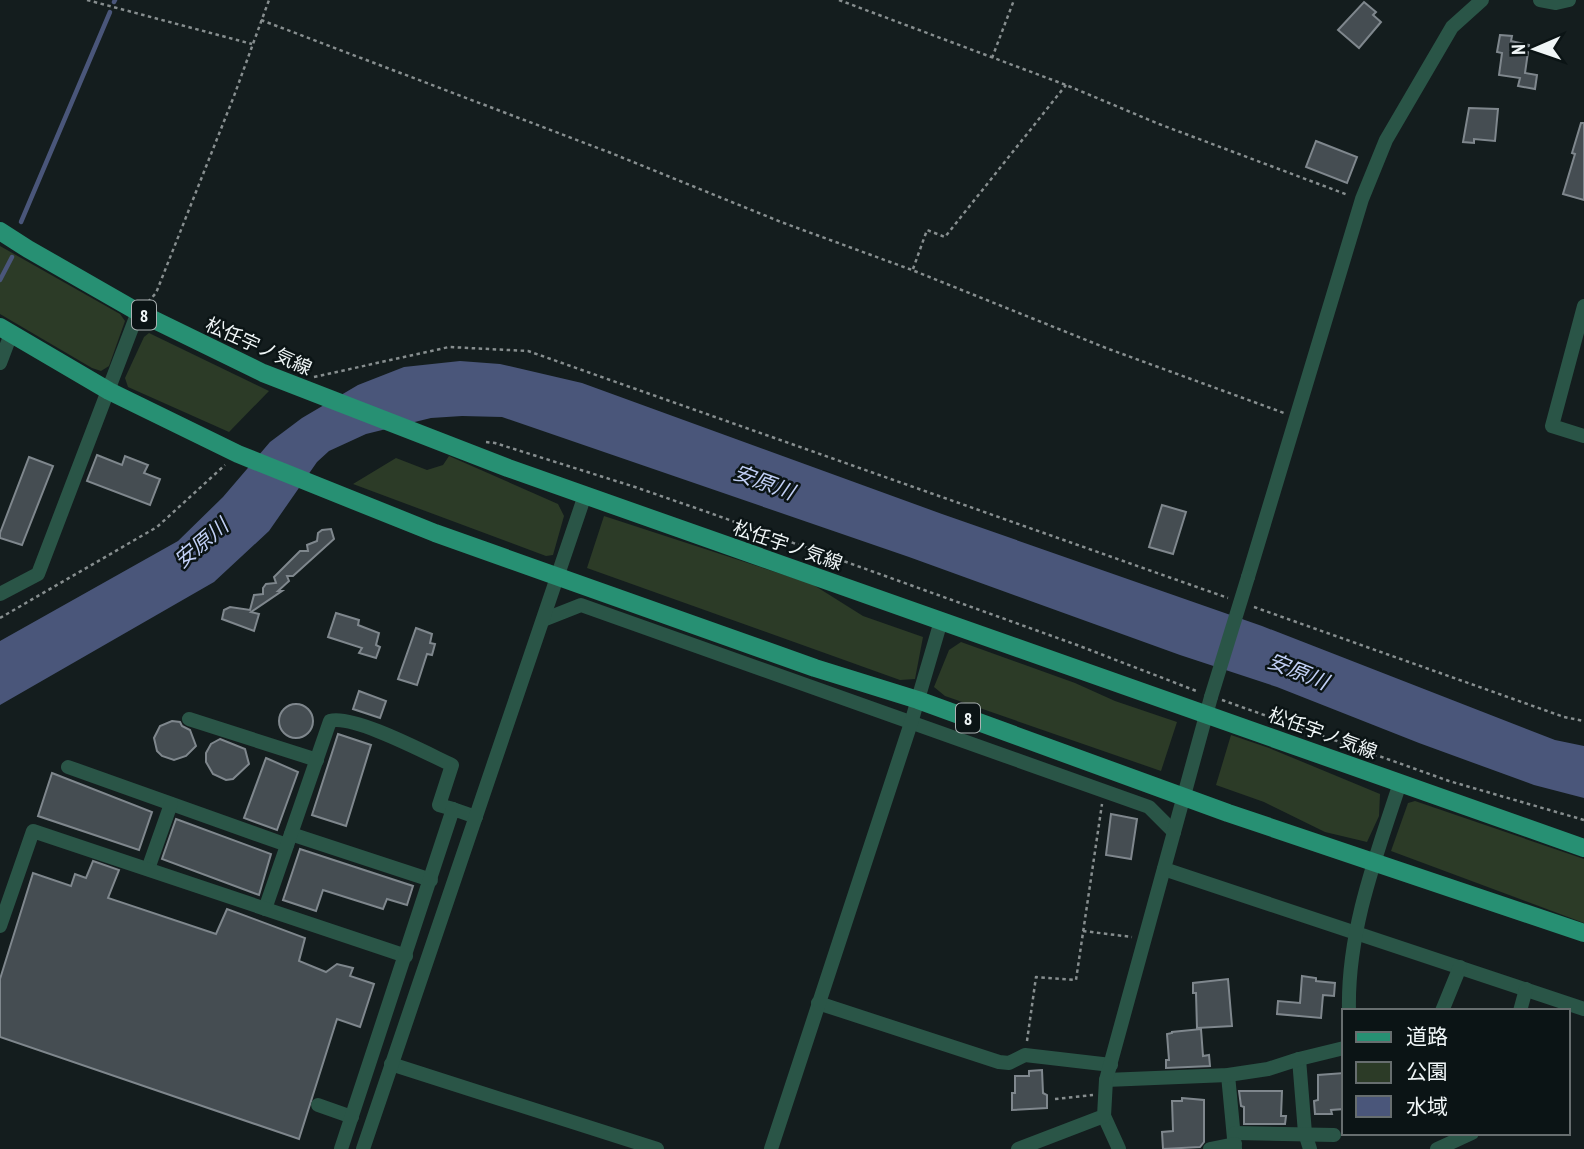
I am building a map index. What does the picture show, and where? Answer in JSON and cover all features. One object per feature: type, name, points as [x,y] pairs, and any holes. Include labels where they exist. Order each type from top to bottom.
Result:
[{"type":"main road","name":"松任宇ノ気線","points":[[0,231],[138,312],[263,373],[411,431],[941,621],[1209,705],[1401,783],[1584,848]]},
{"type":"main road","name":"8","points":[[6,331],[109,391],[238,454],[435,533],[802,663],[918,700],[1184,797],[1584,933]]},
{"type":"street","points":[[1119,1149],[1104,1116],[1111,1065],[1209,705],[1362,199],[1386,140],[1452,27],[1482,0]]},
{"type":"street","points":[[1540,0],[1556,3],[1569,0]]},
{"type":"street","points":[[1584,306],[1552,426],[1584,436]]},
{"type":"street","points":[[0,594],[38,574],[138,312]]},
{"type":"street","points":[[0,363],[6,331]]},
{"type":"street","points":[[363,1149],[585,495]]},
{"type":"street","points":[[543,620],[581,605],[1149,807],[1174,832]]},
{"type":"street","points":[[771,1149],[911,723],[941,621]]},
{"type":"street","points":[[265,909],[331,721],[339,718],[372,729],[452,765],[439,806],[476,817]]},
{"type":"street","points":[[189,719],[317,760]]},
{"type":"street","points":[[68,767],[171,804],[430,880]]},
{"type":"street","points":[[1349,1009],[1348,982],[1356,931],[1374,862],[1401,783]]},
{"type":"street","points":[[148,869],[171,804]]},
{"type":"street","points":[[341,1149],[453,809]]},
{"type":"street","points":[[0,926],[33,831],[406,956]]},
{"type":"street","points":[[1164,869],[1584,1009]]},
{"type":"street","points":[[1443,1009],[1460,967]]},
{"type":"street","points":[[1521,1009],[1526,989]]},
{"type":"street","points":[[818,1003],[999,1062],[1009,1063],[1025,1055],[1111,1065]]},
{"type":"street","points":[[1106,1087],[1268,1069],[1342,1048]]},
{"type":"street","points":[[1298,1059],[1305,1133],[1310,1149]]},
{"type":"street","points":[[391,1064],[657,1149]]},
{"type":"street","points":[[1228,1075],[1235,1142]]},
{"type":"street","points":[[318,1105],[352,1117]]},
{"type":"street","points":[[1018,1149],[1104,1116]]},
{"type":"street","points":[[1210,1149],[1235,1142],[1305,1133],[1334,1135]]},
{"type":"street","points":[[1437,1149],[1468,1135]]},
{"type":"path","points":[[87,0],[252,44]]},
{"type":"path","points":[[138,312],[156,293],[269,0]]},
{"type":"path","points":[[839,0],[1362,199]]},
{"type":"path","points":[[992,58],[1014,0]]},
{"type":"path","points":[[261,20],[611,153],[1106,348],[1294,417]]},
{"type":"path","points":[[912,270],[927,230],[945,237],[1066,85]]},
{"type":"path","points":[[314,377],[449,347],[528,351],[1234,600]]},
{"type":"path","points":[[482,442],[495,443],[635,486],[1077,645],[1209,705],[1584,820]]},
{"type":"path","points":[[0,618],[157,527],[238,454]]},
{"type":"path","points":[[1248,604],[1564,717],[1584,721]]},
{"type":"path","points":[[1025,1055],[1036,976],[1076,980],[1104,791]]},
{"type":"path","points":[[1083,930],[1145,939]]},
{"type":"path","points":[[1055,1099],[1106,1087]]},
{"type":"green space","points":[[0,246],[120,314],[125,321],[109,366],[101,371],[92,368],[0,314]]},
{"type":"green space","points":[[149,333],[269,391],[229,432],[128,387],[125,378],[144,337]]},
{"type":"green space","points":[[449,456],[558,504],[564,516],[553,555],[546,556],[353,484],[396,458],[427,470],[443,465]]},
{"type":"green space","points":[[604,516],[812,584],[863,616],[923,637],[915,679],[900,680],[587,568]]},
{"type":"green space","points":[[961,642],[1177,722],[1161,771],[945,696],[934,687],[949,650]]},
{"type":"green space","points":[[1231,735],[1380,794],[1379,816],[1367,842],[1325,832],[1264,802],[1216,785]]},
{"type":"green space","points":[[1415,801],[1584,859],[1584,923],[1391,851],[1408,803]]},
{"type":"water","name":"安原川","points":[[460,361],[500,364],[582,383],[942,514],[1262,626],[1555,740],[1584,746],[1584,798],[1534,785],[1277,687],[502,417],[431,418],[366,434],[329,451],[317,462],[269,531],[214,582],[0,705],[0,641],[178,541],[223,497],[270,442],[302,418],[358,385],[404,367]]},
{"type":"building","points":[[1364,2],[1376,12],[1373,15],[1381,22],[1359,48],[1338,30]]},
{"type":"building","points":[[1500,35],[1512,36],[1511,41],[1529,45],[1525,73],[1537,75],[1535,89],[1518,86],[1520,78],[1499,75],[1502,53],[1497,52]]},
{"type":"building","points":[[1469,108],[1498,109],[1495,141],[1474,139],[1474,143],[1463,142]]},
{"type":"building","points":[[1581,123],[1584,123],[1584,200],[1563,194]]},
{"type":"building","points":[[1316,141],[1357,157],[1347,183],[1306,167]]},
{"type":"building","points":[[97,455],[122,465],[125,456],[148,465],[144,473],[160,479],[150,505],[87,481]]},
{"type":"building","points":[[29,457],[53,466],[22,545],[0,538],[0,533]]},
{"type":"building","points":[[1162,505],[1186,512],[1173,554],[1149,547]]},
{"type":"building","points":[[331,529],[334,539],[293,576],[287,576],[289,581],[278,591],[282,591],[251,612],[259,614],[254,631],[222,619],[224,610],[230,607],[250,610],[254,595],[263,594],[266,584],[276,583],[274,577],[300,551],[308,551],[307,545],[317,541],[318,533]]},
{"type":"building","points":[[336,613],[359,620],[358,625],[379,633],[376,645],[380,647],[376,658],[359,653],[362,648],[328,637]]},
{"type":"building","points":[[416,628],[432,634],[430,643],[435,644],[432,655],[427,654],[417,685],[398,679]]},
{"type":"building","points":[[359,691],[386,701],[380,718],[353,709]]},
{"type":"building","points":[[296,704],[308,709],[313,721],[308,733],[296,738],[284,733],[279,721],[284,709]]},
{"type":"building","points":[[172,721],[180,722],[190,730],[196,746],[186,756],[174,760],[157,751],[154,738],[160,726]]},
{"type":"building","points":[[338,734],[371,745],[346,826],[312,815]]},
{"type":"building","points":[[220,739],[245,749],[249,764],[233,779],[226,780],[213,774],[206,762],[206,753],[211,744]]},
{"type":"building","points":[[266,758],[298,772],[277,830],[244,818]]},
{"type":"building","points":[[52,773],[152,812],[139,850],[38,816]]},
{"type":"building","points":[[1111,814],[1137,819],[1131,859],[1106,855]]},
{"type":"building","points":[[176,819],[271,854],[259,895],[162,859]]},
{"type":"building","points":[[300,849],[413,886],[407,905],[387,899],[383,909],[323,890],[316,911],[283,900]]},
{"type":"building","points":[[93,861],[119,870],[108,898],[216,934],[227,909],[305,938],[299,961],[326,972],[337,964],[353,968],[350,976],[374,984],[360,1027],[337,1019],[299,1139],[0,1037],[0,979],[33,873],[71,886],[75,874],[86,878]]},
{"type":"building","points":[[1302,976],[1335,983],[1334,996],[1323,995],[1321,1018],[1277,1014],[1278,1001],[1300,1003]]},
{"type":"building","points":[[1228,979],[1232,1026],[1197,1028],[1196,993],[1193,993],[1193,983]]},
{"type":"building","points":[[1201,1029],[1203,1056],[1209,1055],[1210,1066],[1166,1068],[1166,1060],[1169,1060],[1167,1034]]},
{"type":"building","points":[[1042,1070],[1047,1108],[1012,1110],[1015,1076],[1029,1076],[1029,1071]]},
{"type":"building","points":[[1342,1073],[1342,1109],[1331,1110],[1332,1114],[1315,1114],[1318,1075]]},
{"type":"building","points":[[1239,1091],[1282,1091],[1281,1116],[1286,1116],[1285,1124],[1244,1124],[1244,1107],[1241,1106]]},
{"type":"building","points":[[1182,1098],[1204,1100],[1204,1142],[1200,1147],[1163,1149],[1162,1132],[1173,1131],[1172,1101],[1182,1101]]},
{"type":"waterway","points":[[21,222],[110,12]]},
{"type":"waterway","points":[[0,280],[12,257]]}]
